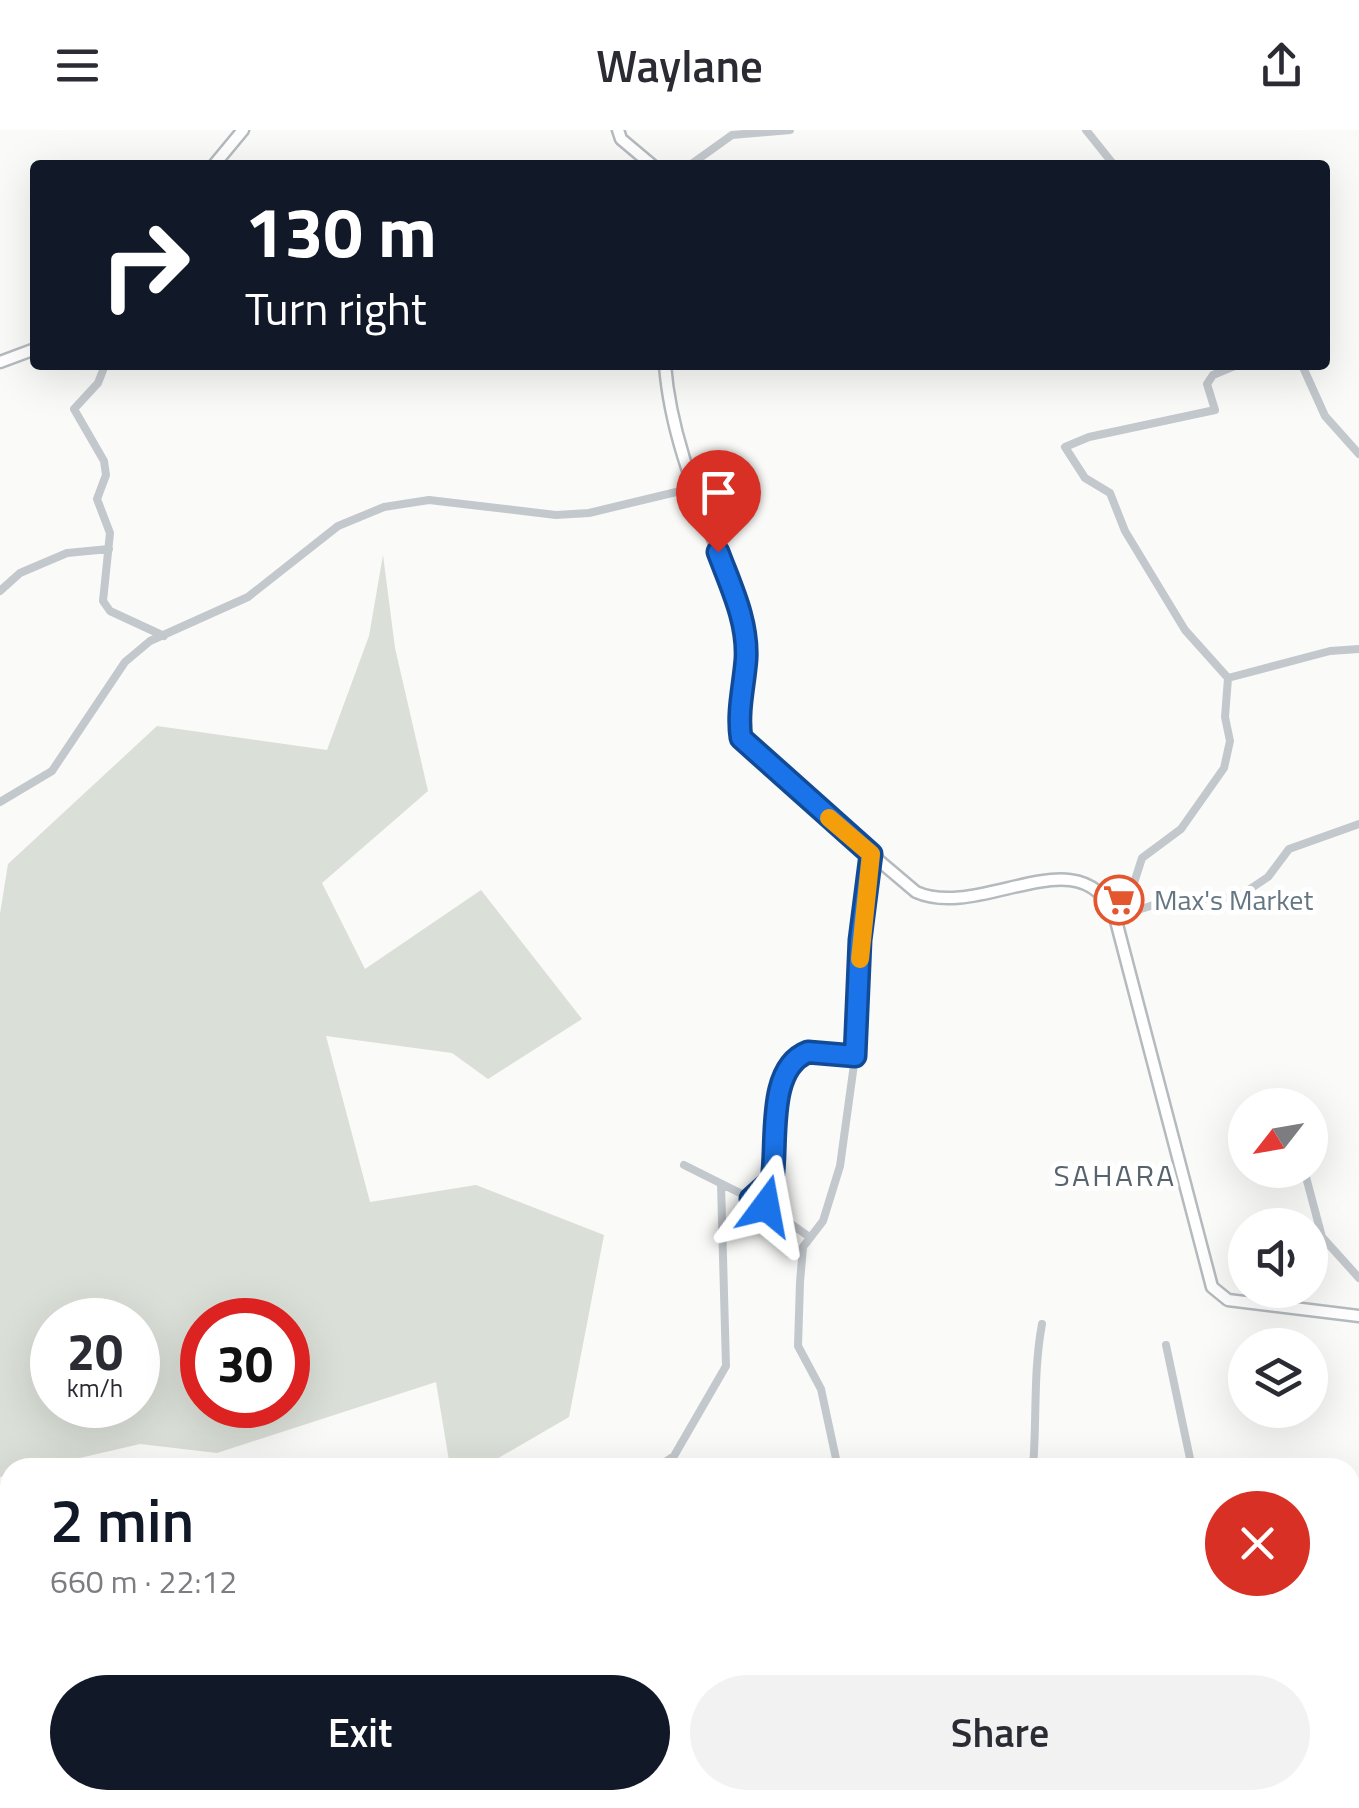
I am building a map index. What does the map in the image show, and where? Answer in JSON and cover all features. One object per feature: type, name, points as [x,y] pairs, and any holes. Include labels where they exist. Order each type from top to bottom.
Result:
[{"type":"main road","points":[[218,160],[243,130]]},
{"type":"main road","points":[[618,130],[621,139],[646,160]]},
{"type":"main road","points":[[0,362],[30,352]]},
{"type":"main road","points":[[666,370],[672,414],[693,488],[742,617],[746,656],[738,719],[741,738],[916,892],[932,899],[1073,878],[1100,889],[1115,917],[1212,1287],[1228,1300],[1359,1316]]},
{"type":"street","points":[[697,160],[732,135],[790,130]]},
{"type":"street","points":[[1086,130],[1110,160]]},
{"type":"street","points":[[103,370],[98,384],[74,410],[104,461],[106,475],[97,500],[107,520],[109,550],[103,601],[110,611],[164,636]]},
{"type":"street","points":[[1115,917],[1126,908],[1142,858],[1181,829],[1224,768],[1230,741],[1225,717],[1228,678],[1185,630],[1125,532],[1110,492],[1085,478],[1066,448],[1089,437],[1215,410],[1206,384],[1221,370]]},
{"type":"street","points":[[1304,370],[1325,416],[1359,454]]},
{"type":"street","points":[[0,802],[52,771],[125,662],[164,636],[248,597],[338,526],[384,507],[429,500],[556,515],[589,513],[693,488]]},
{"type":"street","points":[[0,590],[20,573],[44,562],[86,549],[109,550]]},
{"type":"street","points":[[1228,678],[1330,651],[1359,649]]},
{"type":"street","points":[[1115,917],[1141,912],[1166,900],[1238,897],[1268,878],[1283,855],[1300,842],[1359,824]]},
{"type":"street","points":[[836,1458],[821,1388],[798,1346],[800,1282],[808,1236],[823,1221],[840,1166],[855,1056],[860,940],[871,854]]},
{"type":"street","points":[[751,1199],[772,1180],[778,1097],[790,1064],[808,1052],[855,1056]]},
{"type":"street","points":[[684,1164],[751,1199],[808,1236]]},
{"type":"street","points":[[671,1458],[726,1366],[721,1184]]},
{"type":"street","points":[[1328,1244],[1359,1278]]},
{"type":"street","points":[[1034,1458],[1037,1427],[1032,1405],[1034,1366],[1042,1324]]},
{"type":"street","points":[[1166,1345],[1190,1458]]},
{"type":"shaded area","points":[[383,555],[395,648],[428,791],[322,883],[365,969],[481,890],[582,1019],[488,1079],[452,1053],[326,1036],[370,1202],[476,1185],[604,1235],[569,1417],[498,1458],[449,1458],[436,1382],[310,1423],[310,1298],[180,1298],[180,1428],[294,1428],[217,1453],[140,1444],[80,1458],[0,1458],[0,914],[8,864],[157,726],[327,750],[369,636]]},
{"type":"slow traffic","points":[[829,818],[871,854],[863,899],[860,959]]},
{"type":"place","name":"Max's Market","points":[[1119,900]]},
{"type":"district","name":"SAHARA","points":[[1115,1176]]},
{"type":"route","points":[[718,552],[742,617],[746,656],[738,719],[741,738],[754,754],[871,854],[863,899],[855,1056],[808,1052],[790,1064],[778,1097],[772,1180],[751,1199],[766,1206]]}]
